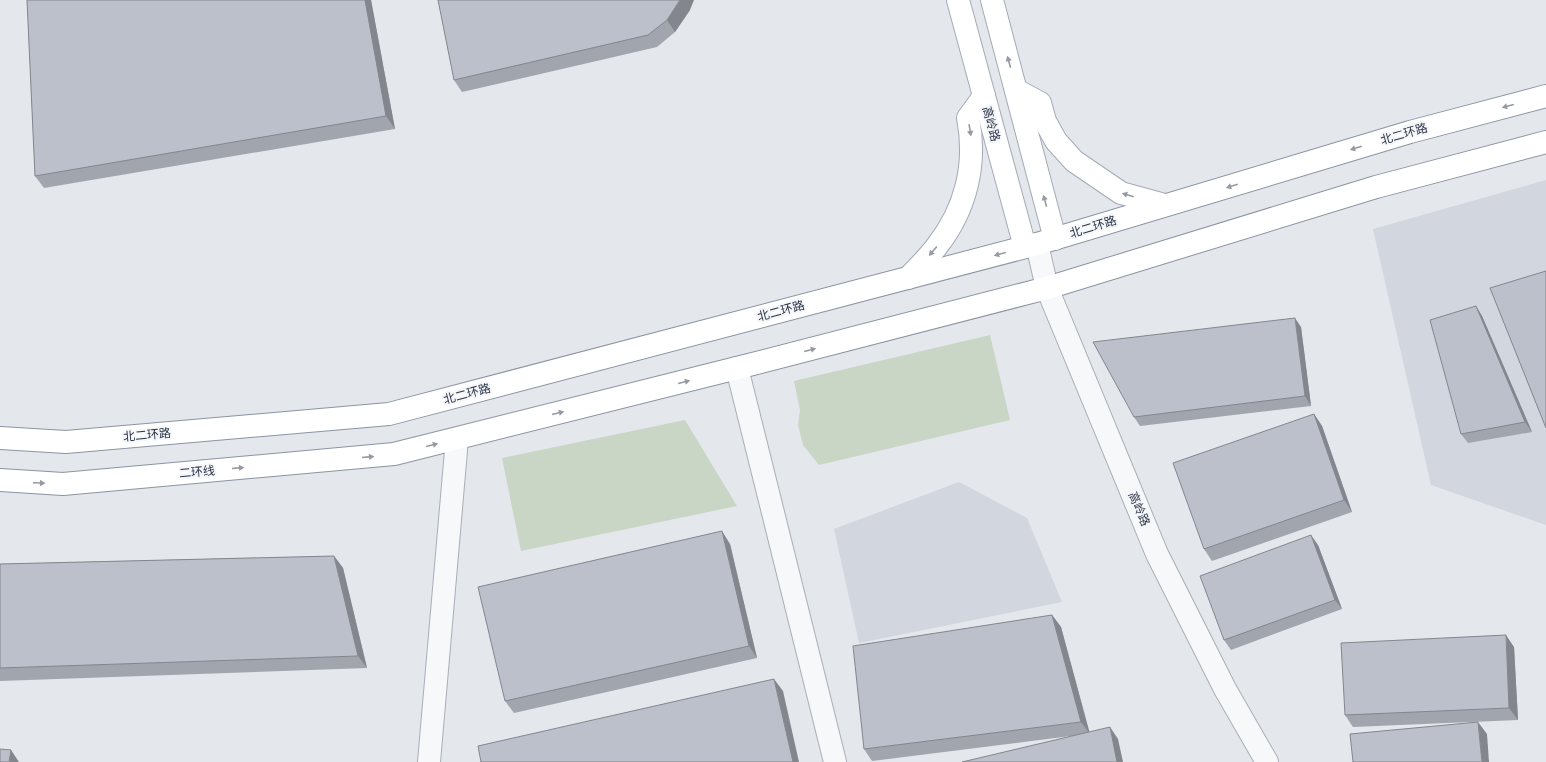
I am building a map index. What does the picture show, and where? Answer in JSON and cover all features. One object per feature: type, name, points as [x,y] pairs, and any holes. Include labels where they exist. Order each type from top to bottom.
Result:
[{"type":"main road","name":"高岭路","points":[[958,0],[984,96],[1039,243]]},
{"type":"main road","points":[[992,0],[1016,90],[1039,243]]},
{"type":"main road","points":[[1016,90],[1040,103],[1045,122],[1056,141],[1074,161],[1120,193],[1165,205]]},
{"type":"main road","points":[[908,278],[938,245],[958,212],[968,181],[971,165],[972,145],[968,118],[984,96]]},
{"type":"main road","name":"北二环路","points":[[0,438],[66,442],[389,414],[1039,243],[1410,132],[1546,96]]},
{"type":"main road","points":[[457,439],[1046,288],[1376,187],[1546,142]]},
{"type":"main road","name":"二环线","points":[[0,480],[63,484],[394,454],[457,439]]},
{"type":"street","name":"高岭路","points":[[1039,243],[1046,288],[1157,554],[1225,689],[1267,762]]},
{"type":"street","points":[[737,368],[836,762]]},
{"type":"street","points":[[429,762],[457,439]]},
{"type":"shaded area","points":[[1546,180],[1546,525],[1431,485],[1373,229]]},
{"type":"shaded area","points":[[959,482],[1027,518],[1062,602],[859,643],[834,529]]},
{"type":"green space","points":[[990,335],[1010,420],[819,465],[803,445],[798,425],[800,410],[794,381]]},
{"type":"green space","points":[[685,420],[737,506],[521,551],[502,458]]},
{"type":"building","points":[[27,0],[365,0],[386,116],[35,176]]},
{"type":"building","points":[[438,0],[680,0],[667,20],[648,35],[454,80]]},
{"type":"building","points":[[1546,271],[1546,428],[1490,288]]},
{"type":"building","points":[[1476,306],[1525,422],[1461,434],[1430,320]]},
{"type":"building","points":[[1295,318],[1305,396],[1134,417],[1093,342]]},
{"type":"building","points":[[1314,414],[1344,500],[1204,549],[1173,463]]},
{"type":"building","points":[[722,531],[749,646],[505,701],[478,587]]},
{"type":"building","points":[[1311,535],[1335,600],[1224,640],[1200,576]]},
{"type":"building","points":[[334,556],[358,656],[0,668],[0,564]]},
{"type":"building","points":[[1052,615],[1081,722],[864,749],[853,646]]},
{"type":"building","points":[[1506,635],[1509,708],[1345,715],[1341,643]]},
{"type":"building","points":[[774,679],[793,762],[481,762],[478,746]]},
{"type":"building","points":[[1478,722],[1482,762],[1353,762],[1350,734]]},
{"type":"building","points":[[1110,727],[1117,762],[962,762]]},
{"type":"building","points":[[0,749],[11,750],[9,762],[0,762]]}]
